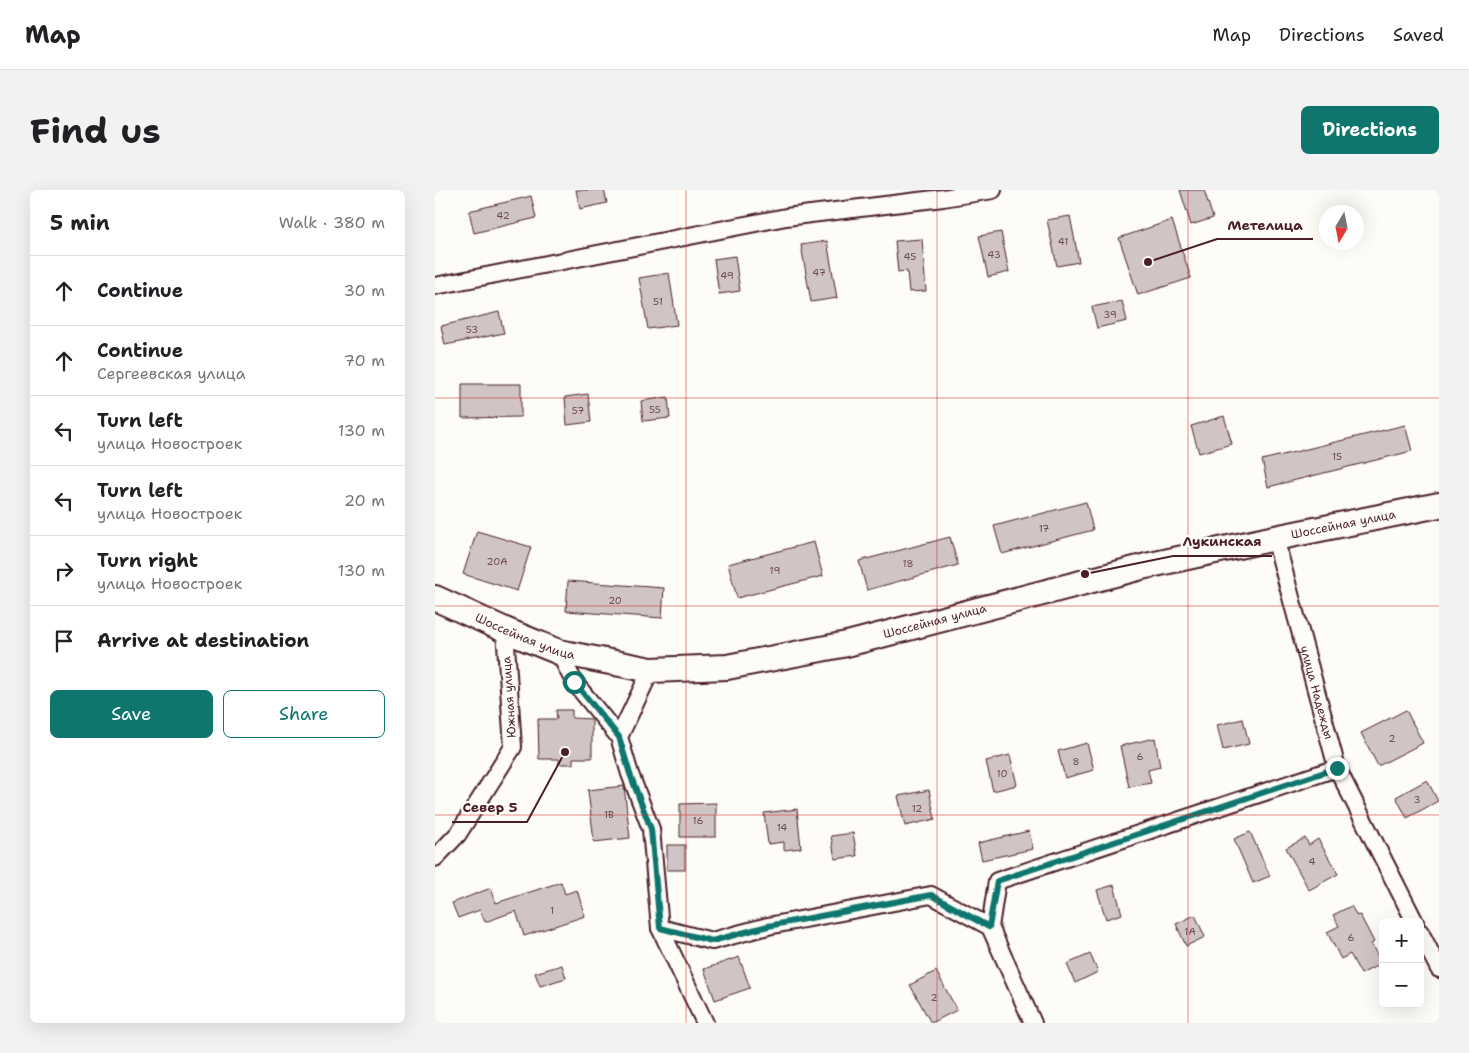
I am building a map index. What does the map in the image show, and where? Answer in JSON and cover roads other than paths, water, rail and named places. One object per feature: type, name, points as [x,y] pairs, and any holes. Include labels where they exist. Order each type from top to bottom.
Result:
[{"type":"main road","name":"Шоссейная улица","points":[[435,598],[559,652],[651,670],[727,667],[847,644],[1146,566],[1439,505]]},
{"type":"street","points":[[435,286],[786,217],[993,190]]},
{"type":"street","name":"улица Надежды","points":[[1275,538],[1337,768],[1413,918]]},
{"type":"street","name":"Южная улица","points":[[435,858],[458,834],[513,747],[505,630]]},
{"type":"street","points":[[559,652],[574,682],[619,737],[630,774],[651,829],[660,928],[705,1023]]},
{"type":"street","points":[[619,737],[651,670]]},
{"type":"street","points":[[1033,1023],[989,927],[997,881],[1337,768]]},
{"type":"street","points":[[660,928],[712,941],[768,926],[931,895],[989,927]]},
{"type":"street","points":[[1424,940],[1439,969]]},
{"type":"place","name":"Метелица","points":[[1148,262]]},
{"type":"place","name":"Лукинская","points":[[1085,574]]},
{"type":"place","name":"Север 5","points":[[565,752]]}]
